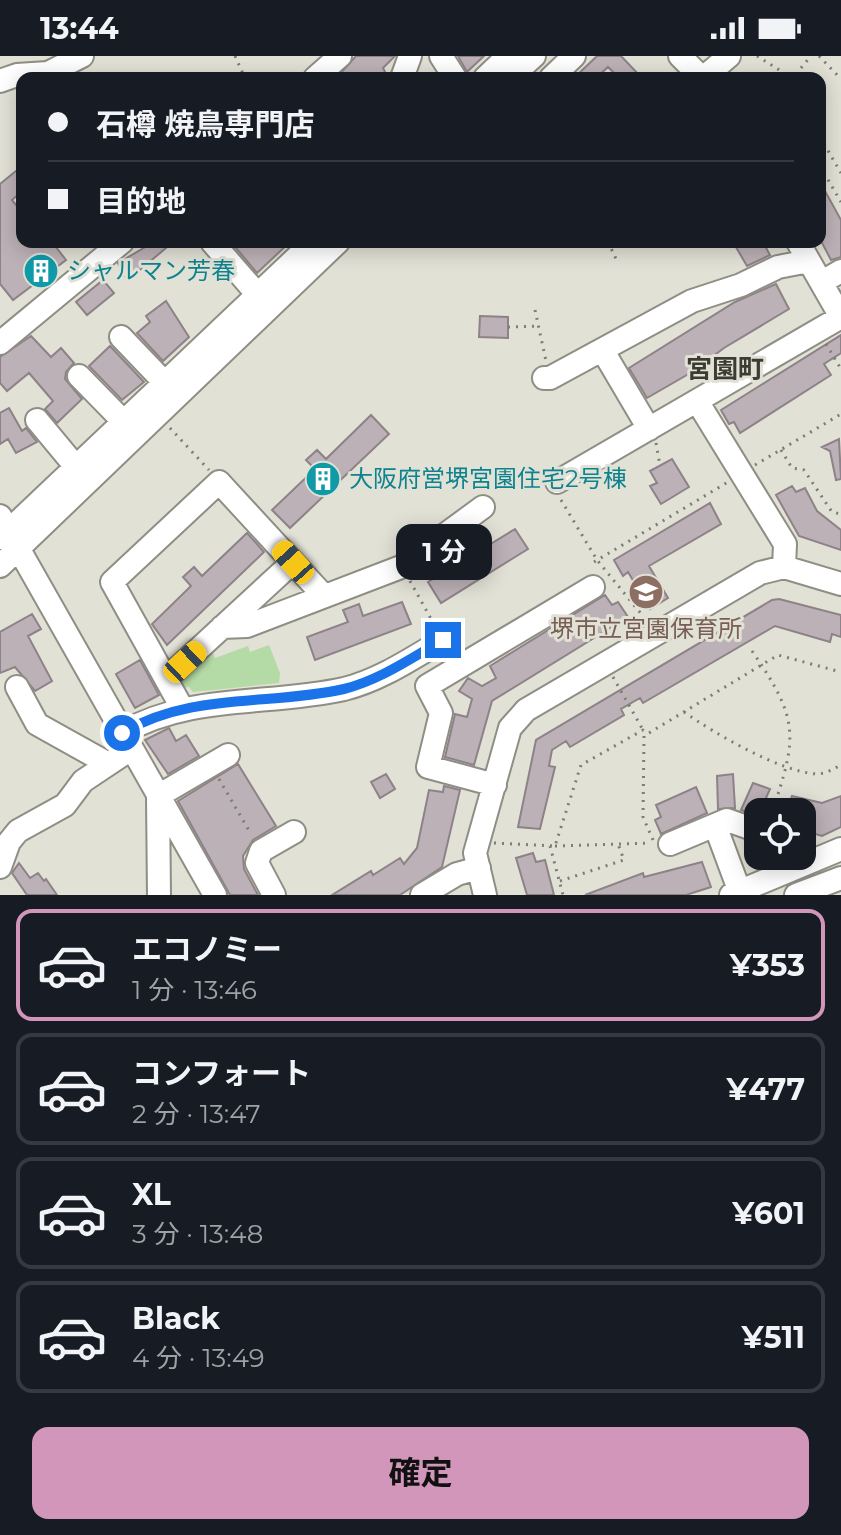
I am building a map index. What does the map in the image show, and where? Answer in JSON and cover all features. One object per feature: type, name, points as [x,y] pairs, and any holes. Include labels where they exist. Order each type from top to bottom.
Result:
[{"type":"street","points":[[50,72],[82,56]]},
{"type":"street","points":[[322,72],[340,56]]},
{"type":"street","points":[[491,72],[508,56]]},
{"type":"street","points":[[517,72],[534,56]]},
{"type":"street","points":[[557,72],[574,56]]},
{"type":"street","points":[[680,56],[696,72]]},
{"type":"street","points":[[709,72],[729,56]]},
{"type":"street","points":[[0,343],[115,248]]},
{"type":"street","points":[[218,248],[258,295]]},
{"type":"street","points":[[0,566],[7,534],[307,248]]},
{"type":"street","points":[[7,534],[158,415],[332,248]]},
{"type":"street","points":[[547,378],[603,351],[692,301],[741,285],[804,251],[831,276],[841,317],[649,429],[557,488]]},
{"type":"street","points":[[121,337],[165,383]]},
{"type":"street","points":[[603,351],[649,429]]},
{"type":"street","points":[[79,376],[123,421]]},
{"type":"street","points":[[697,401],[785,544],[784,567]]},
{"type":"street","points":[[37,420],[76,467]]},
{"type":"street","points":[[182,708],[112,582],[219,482],[324,596]]},
{"type":"street","points":[[222,627],[247,626],[401,567],[483,507]]},
{"type":"street","points":[[7,534],[215,895]]},
{"type":"street","points":[[166,679],[293,562]]},
{"type":"street","points":[[485,895],[475,853],[510,728],[526,710],[760,573],[784,567],[841,584]]},
{"type":"street","points":[[495,785],[428,767],[441,713],[427,686],[593,587]]},
{"type":"street","points":[[0,867],[9,842],[18,831],[65,805],[83,781],[107,763],[127,741],[182,708],[347,688],[385,674],[440,636]]},
{"type":"street","points":[[17,687],[37,724],[107,763]]},
{"type":"street","points":[[158,796],[220,760]]},
{"type":"street","points":[[158,796],[159,895]]},
{"type":"street","points":[[670,844],[727,820],[744,826]]},
{"type":"street","points":[[715,825],[738,894],[834,852]]},
{"type":"street","points":[[274,895],[257,863],[261,851],[294,832]]},
{"type":"street","points":[[422,895],[457,874],[479,868]]},
{"type":"street","points":[[796,895],[841,878]]},
{"type":"path","points":[[757,56],[782,72]]},
{"type":"path","points":[[801,68],[811,56]]},
{"type":"path","points":[[819,56],[841,79]]},
{"type":"path","points":[[827,149],[841,173]]},
{"type":"path","points":[[826,176],[841,202]]},
{"type":"path","points":[[611,248],[618,263]]},
{"type":"path","points":[[535,310],[547,378]]},
{"type":"path","points":[[508,327],[539,326]]},
{"type":"path","points":[[819,330],[841,369]]},
{"type":"path","points":[[595,561],[841,414]]},
{"type":"path","points":[[158,415],[219,482]]},
{"type":"path","points":[[781,450],[792,468],[804,470],[832,512],[841,514]]},
{"type":"path","points":[[557,488],[595,561],[658,633]]},
{"type":"path","points":[[401,567],[440,636]]},
{"type":"path","points":[[752,651],[786,707],[791,724],[788,765],[777,798]]},
{"type":"path","points":[[647,735],[778,655],[841,672]]},
{"type":"path","points":[[478,842],[552,846],[654,843],[643,817],[647,735],[605,663]]},
{"type":"path","points":[[684,712],[742,747],[788,765],[821,774],[841,765]]},
{"type":"path","points":[[563,895],[552,846],[581,765],[643,730]]},
{"type":"path","points":[[220,760],[261,851]]},
{"type":"path","points":[[560,881],[624,860],[618,844]]},
{"type":"green space","points":[[269,645],[280,673],[279,683],[193,692],[189,687],[181,688],[177,679],[211,648],[215,658],[248,646],[250,652]]},
{"type":"building","points":[[356,56],[395,56],[383,68],[385,72],[341,72]]},
{"type":"building","points":[[458,56],[484,56],[467,72]]},
{"type":"building","points":[[597,56],[621,56],[636,72],[613,72],[608,67],[603,72],[580,72]]},
{"type":"building","points":[[16,171],[16,196],[12,200],[16,205],[16,248],[57,248],[66,260],[13,300],[0,284],[0,184]]},
{"type":"building","points":[[826,193],[841,220],[841,257],[831,260],[825,248]]},
{"type":"building","points":[[144,248],[166,248],[140,270],[125,276],[118,263]]},
{"type":"building","points":[[236,248],[284,248],[257,273]]},
{"type":"building","points":[[736,248],[766,248],[770,255],[747,266]]},
{"type":"building","points":[[103,280],[114,293],[87,315],[76,302]]},
{"type":"building","points":[[776,284],[789,309],[724,348],[716,354],[718,357],[647,398],[629,368],[735,302]]},
{"type":"building","points":[[166,301],[189,337],[163,361],[137,333],[150,322],[146,316]]},
{"type":"building","points":[[480,316],[508,317],[508,338],[479,337]]},
{"type":"building","points":[[841,335],[841,353],[824,364],[831,375],[740,433],[734,422],[729,424],[721,410]]},
{"type":"building","points":[[31,336],[51,357],[61,348],[74,363],[66,372],[65,379],[82,399],[57,423],[45,409],[53,401],[29,373],[7,391],[0,383],[0,357]]},
{"type":"building","points":[[110,346],[144,382],[122,400],[89,366]]},
{"type":"building","points":[[9,408],[22,431],[26,428],[37,442],[16,453],[8,439],[0,444],[0,413]]},
{"type":"building","name":"大阪府営堺宮園住宅2号棟","points":[[371,415],[389,434],[290,528],[272,510],[315,469],[306,460],[317,450],[326,459]]},
{"type":"building","points":[[839,439],[841,479],[836,480],[830,451],[822,447]]},
{"type":"building","points":[[672,459],[689,487],[661,504],[650,486],[657,483],[650,471]]},
{"type":"building","points":[[792,486],[796,492],[805,488],[817,511],[841,530],[841,550],[799,536],[776,495]]},
{"type":"building","points":[[710,503],[721,524],[649,566],[668,598],[650,609],[628,572],[623,576],[614,560]]},
{"type":"building","points":[[515,529],[528,549],[441,603],[428,582],[466,559],[459,549],[473,540],[479,551]]},
{"type":"building","points":[[247,533],[264,552],[167,645],[152,624],[191,586],[183,577],[194,567],[202,576]]},
{"type":"building","points":[[605,595],[612,605],[618,602],[628,617],[492,701],[474,765],[445,757],[455,714],[467,717],[472,699],[459,691],[468,678],[482,686],[496,678],[490,666]]},
{"type":"building","points":[[779,599],[841,615],[841,637],[832,634],[830,642],[775,626],[643,703],[640,698],[621,709],[624,715],[570,747],[566,741],[552,750],[549,766],[555,767],[540,829],[518,827],[536,740],[772,600]]},
{"type":"building","points":[[402,602],[411,624],[315,660],[307,637],[348,622],[343,610],[359,604],[363,616]]},
{"type":"building","points":[[32,614],[41,629],[28,636],[52,681],[35,691],[15,667],[0,673],[0,632]]},
{"type":"building","points":[[140,660],[159,695],[135,708],[116,674]]},
{"type":"building","points":[[169,728],[176,741],[186,735],[199,756],[168,774],[145,740]]},
{"type":"building","points":[[238,764],[276,826],[253,840],[243,856],[244,869],[258,895],[230,895],[178,801]]},
{"type":"building","points":[[386,774],[395,789],[380,798],[371,782]]},
{"type":"building","points":[[733,774],[735,808],[718,809],[717,776]]},
{"type":"building","points":[[753,783],[770,789],[766,798],[746,798]]},
{"type":"building","points":[[444,786],[460,790],[442,867],[400,895],[332,895],[371,871],[373,875],[400,858],[404,864],[417,848],[429,790],[443,792]]},
{"type":"building","points":[[696,787],[707,813],[661,834],[655,820],[661,817],[656,805]]},
{"type":"building","points":[[841,796],[841,827],[822,836],[816,834],[816,802],[822,803]]},
{"type":"building","points":[[533,853],[536,862],[545,860],[554,895],[527,895],[516,858]]},
{"type":"building","points":[[702,862],[711,887],[686,895],[585,895],[643,873],[644,877]]},
{"type":"building","points":[[19,863],[30,878],[38,873],[44,881],[46,879],[57,895],[27,895],[12,873]]},
{"type":"place","name":"シャルマン芳春","points":[[41,271]]},
{"type":"place","name":"大阪府営堺宮園住宅2号棟","points":[[323,479]]},
{"type":"place","name":"堺市立宮園保育所","points":[[646,592]]},
{"type":"district","name":"宮園町","points":[[725,369]]},
{"type":"route","points":[[122,733],[135,725],[190,706],[347,688],[385,674],[443,640]]}]
